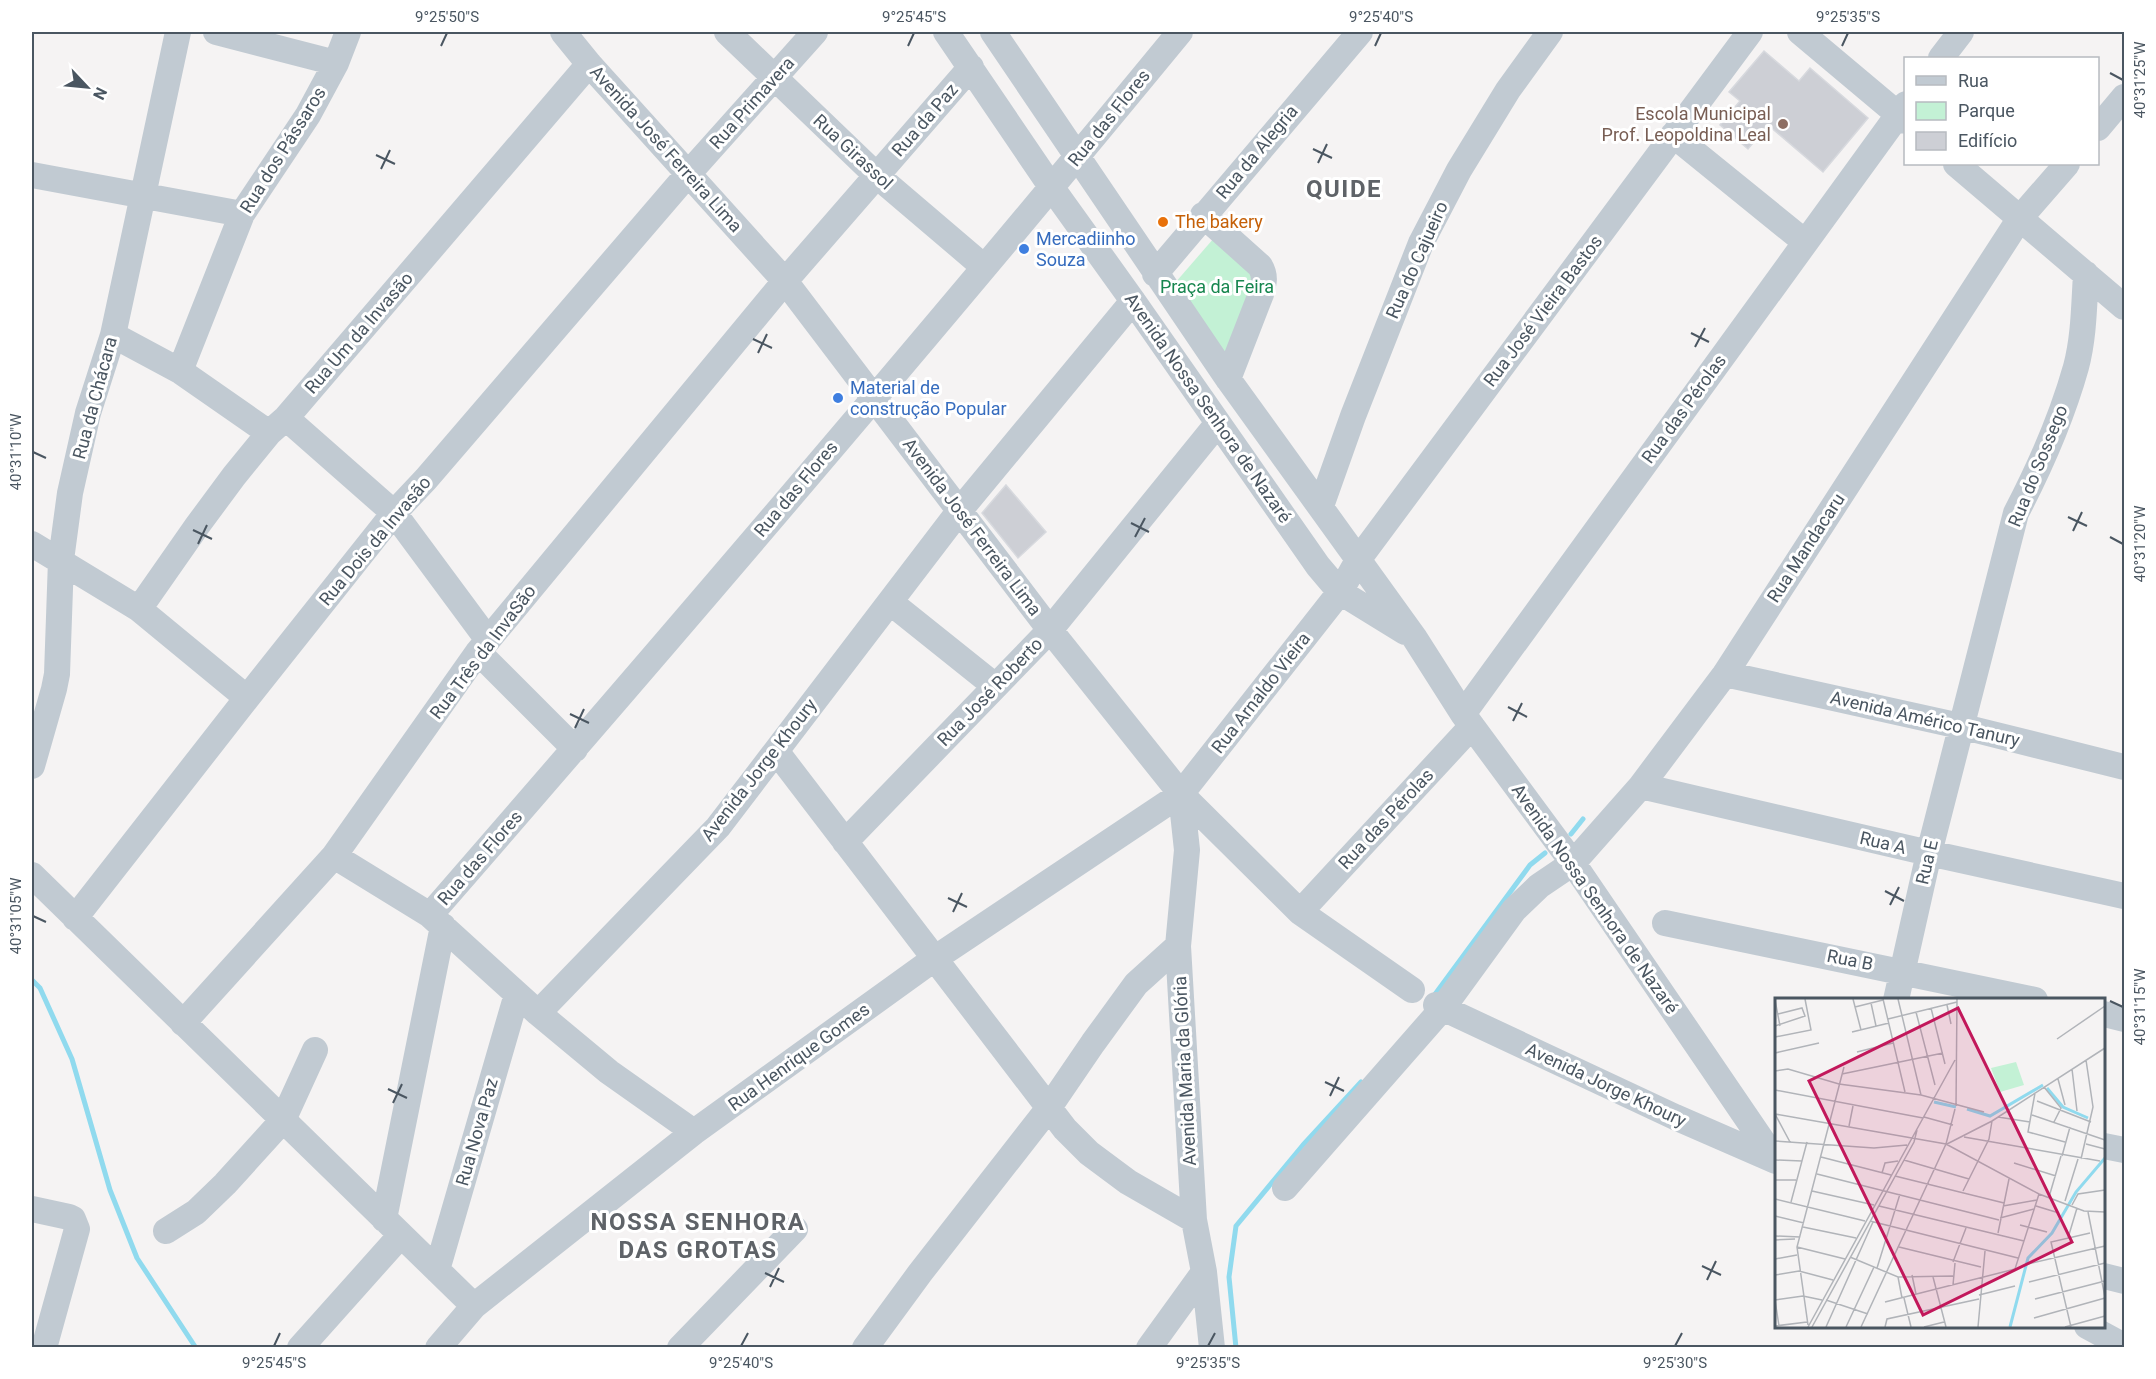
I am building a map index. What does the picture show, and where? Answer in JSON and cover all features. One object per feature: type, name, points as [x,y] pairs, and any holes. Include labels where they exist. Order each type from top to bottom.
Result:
[{"type":"street","name":"Rua da Chácara","points":[[32,766],[57,674],[61,560],[70,493],[88,413],[112,335],[178,32]]},
{"type":"street","points":[[216,32],[336,63]]},
{"type":"street","name":"Rua dos Pássaros","points":[[180,371],[242,214],[308,115],[336,63],[348,32]]},
{"type":"street","name":"Avenida José Ferreira Lima","points":[[563,32],[589,64],[785,281],[1050,630],[1181,794],[1300,912],[1412,990]]},
{"type":"street","name":"Rua Girassol","points":[[727,32],[876,176],[984,267]]},
{"type":"street","name":"Rua Primavera","points":[[688,174],[815,32]]},
{"type":"street","name":"Avenida Nossa Senhora de Nazaré","points":[[946,32],[1052,188],[1318,567],[1340,592],[1414,637]]},
{"type":"street","name":"Rua das Flores","points":[[393,1227],[437,920],[575,749],[1052,188],[1180,32]]},
{"type":"street","name":"Rua da Alegria","points":[[1155,274],[1360,32]]},
{"type":"street","name":"Rua do Cajueiro","points":[[1321,506],[1420,243],[1459,170],[1508,90],[1550,32]]},
{"type":"street","name":"Rua José Vieira Bastos","points":[[1340,592],[1358,560],[1750,32]]},
{"type":"street","points":[[1800,32],[1903,113]]},
{"type":"street","points":[[1942,57],[1961,32]]},
{"type":"street","name":"Avenida Nossa Senhora de Nazaré","points":[[996,33],[1228,380],[1321,506],[1414,637],[1468,720],[1573,863],[1775,1160]]},
{"type":"street","name":"Rua Um da Invasão","points":[[139,609],[203,517],[277,425],[589,64]]},
{"type":"street","name":"Rua da Paz","points":[[785,281],[971,67]]},
{"type":"street","points":[[2099,126],[2124,97]]},
{"type":"street","name":"Rua das Pérolas","points":[[1300,912],[1468,720],[1805,242],[1903,113]]},
{"type":"street","points":[[1673,135],[1805,242]]},
{"type":"street","points":[[1957,165],[2124,307]]},
{"type":"street","name":"Rua Mandacaru","points":[[1285,1188],[1439,1007],[1514,910],[1539,885],[1573,863],[1641,786],[1725,674],[2020,218],[2066,165]]},
{"type":"street","name":"Rua Dois da Invasão","points":[[75,918],[394,513],[426,479],[688,174]]},
{"type":"street","points":[[32,175],[242,214]]},
{"type":"street","points":[[1203,215],[1260,266],[1264,273],[1261,294],[1228,380]]},
{"type":"street","name":"Rua do Sossego","points":[[1960,726],[2016,513],[2038,469],[2076,366],[2083,319],[2086,274]]},
{"type":"street","name":"Rua Três da InvaSão","points":[[183,1023],[334,856],[483,646],[785,281]]},
{"type":"street","points":[[960,510],[1133,301]]},
{"type":"street","points":[[112,335],[277,425],[394,513],[483,646],[575,749]]},
{"type":"street","name":"Rua José Roberto","points":[[844,842],[1050,630],[1218,423]]},
{"type":"street","name":"Avenida Jorge Khoury","points":[[538,1013],[718,827],[960,510]]},
{"type":"street","points":[[32,544],[139,609],[247,698]]},
{"type":"street","name":"Rua Arnaldo Vieira","points":[[1181,794],[1340,592]]},
{"type":"street","points":[[890,602],[995,686]]},
{"type":"street","name":"Avenida Américo Tanury","points":[[1725,674],[1960,726],[2124,767]]},
{"type":"street","name":"Rua E","points":[[1896,998],[1960,726]]},
{"type":"street","points":[[776,751],[1048,1109],[1089,1153],[1128,1182],[1194,1220]]},
{"type":"street","name":"Rua A","points":[[1641,786],[2124,896]]},
{"type":"street","name":"Avenida Maria da Glória","points":[[1181,794],[1187,850],[1178,946],[1194,1220],[1204,1272],[1212,1347]]},
{"type":"street","name":"Rua Henrique Gomes","points":[[438,1347],[474,1306],[694,1132],[934,959],[1181,794]]},
{"type":"street","points":[[334,856],[437,920],[538,1013],[609,1072],[694,1132]]},
{"type":"street","points":[[32,875],[474,1306]]},
{"type":"street","name":"Rua B","points":[[1665,923],[2030,998]]},
{"type":"street","points":[[865,1347],[1048,1109],[1092,1043],[1136,984],[1178,946]]},
{"type":"street","name":"Rua Nova Paz","points":[[437,1270],[517,994]]},
{"type":"street","name":"Avenida Jorge Khoury","points":[[1439,1007],[1664,1112],[1775,1161]]},
{"type":"street","points":[[2105,1014],[2124,1019]]},
{"type":"street","points":[[166,1231],[196,1212],[225,1184],[283,1120],[315,1050]]},
{"type":"street","points":[[2105,1146],[2124,1150]]},
{"type":"street","points":[[32,1209],[69,1217],[75,1223],[76,1236],[44,1347]]},
{"type":"street","points":[[300,1347],[393,1227]]},
{"type":"street","points":[[685,1346],[795,1230]]},
{"type":"street","points":[[1149,1347],[1204,1272]]},
{"type":"street","points":[[2105,1276],[2124,1281]]},
{"type":"street","points":[[2091,1328],[2124,1346]]},
{"type":"green space","name":"Praça da Feira","points":[[1214,238],[1254,278],[1227,356],[1175,283]]},
{"type":"building","points":[[1764,51],[1799,81],[1810,68],[1868,118],[1823,172],[1768,125],[1748,149],[1720,125],[1740,101],[1729,92]]},
{"type":"building","points":[[1006,485],[1046,532],[1018,558],[982,513]]},
{"type":"waterway","points":[[1571,834],[1583,819]]},
{"type":"waterway","points":[[1433,997],[1530,865],[1545,853]]},
{"type":"waterway","points":[[32,980],[40,988],[72,1059],[110,1190],[137,1258],[196,1348]]},
{"type":"waterway","points":[[1236,1348],[1229,1277],[1236,1226],[1303,1145],[1361,1082]]},
{"type":"place","name":"Escola Municipal Prof. Leopoldina Leal","points":[[1783,124]]},
{"type":"place","name":"The bakery","points":[[1163,222]]},
{"type":"place","name":"Mercadiinho Souza","points":[[1024,249]]},
{"type":"place","name":"Material de construção Popular","points":[[838,398]]},
{"type":"district","name":"QUIDE","points":[[1344,189]]},
{"type":"district","name":"NOSSA SENHORA DAS GROTAS","points":[[698,1236]]}]
